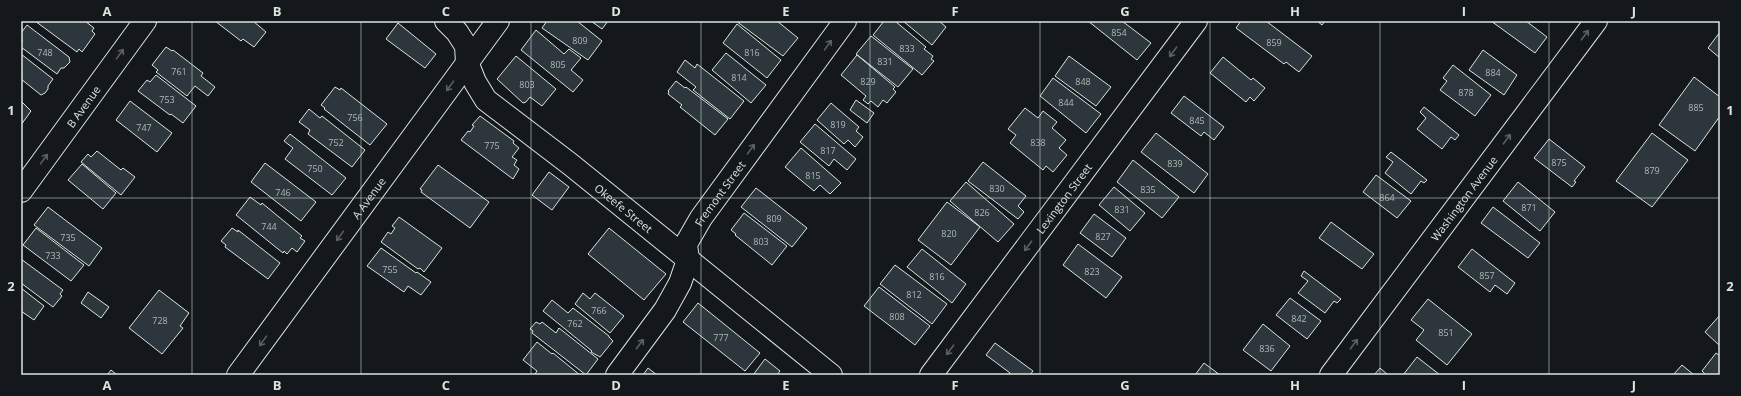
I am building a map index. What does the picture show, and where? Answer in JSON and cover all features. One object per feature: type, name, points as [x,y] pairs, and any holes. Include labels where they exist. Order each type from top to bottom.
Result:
[{"type":"street","name":"B Avenue","points":[[21,191],[145,21]]},
{"type":"street","name":"Okeefe Street","points":[[446,21],[457,32],[466,46],[467,62],[475,82],[486,100],[570,164],[831,375]]},
{"type":"street","name":"A Avenue","points":[[238,375],[498,21]]},
{"type":"street","name":"Fremont Street","points":[[617,375],[665,310],[680,283],[688,260],[686,244],[700,218],[845,21]]},
{"type":"street","name":"Lexington Street","points":[[931,375],[1196,21]]},
{"type":"street","name":"Washington Avenue","points":[[1331,375],[1596,21]]},
{"type":"building","points":[[35,21],[85,21],[94,28],[92,31],[95,34],[82,52],[79,49],[77,52]]},
{"type":"building","points":[[215,21],[253,21],[266,32],[254,47],[243,39],[241,41]]},
{"type":"building","points":[[547,21],[577,21],[602,41],[588,60],[542,28]]},
{"type":"building","points":[[591,21],[608,21],[602,29]]},
{"type":"building","points":[[736,21],[777,21],[798,38],[783,56]]},
{"type":"building","points":[[884,21],[895,21],[926,47],[924,49],[933,56],[931,59],[934,61],[922,75],[873,35]]},
{"type":"building","points":[[903,21],[939,21],[946,27],[932,45]]},
{"type":"building","points":[[1088,21],[1122,21],[1151,43],[1137,60]]},
{"type":"building","points":[[1241,21],[1266,21],[1312,56],[1299,72],[1286,62],[1284,64],[1236,28]]},
{"type":"building","points":[[1317,21],[1325,21],[1322,25]]},
{"type":"building","points":[[1491,21],[1526,21],[1547,37],[1535,53]]},
{"type":"building","points":[[398,23],[436,54],[425,68],[386,39]]},
{"type":"building","points":[[737,24],[781,60],[767,78],[723,43]]},
{"type":"building","points":[[27,25],[69,57],[70,62],[64,68],[61,68],[57,74],[21,47],[21,33]]},
{"type":"building","points":[[536,30],[564,54],[569,49],[581,58],[571,70],[583,80],[573,92],[521,50]]},
{"type":"building","points":[[1720,32],[1720,58],[1708,48]]},
{"type":"building","points":[[871,36],[913,69],[898,87],[856,54]]},
{"type":"building","points":[[166,47],[172,51],[173,50],[203,73],[201,76],[215,87],[208,96],[195,86],[187,96],[156,72],[158,70],[152,65]]},
{"type":"building","points":[[1483,50],[1517,75],[1504,95],[1469,70]]},
{"type":"building","points":[[726,53],[766,85],[751,103],[712,70]]},
{"type":"building","points":[[21,54],[53,79],[45,93],[41,95],[21,79]]},
{"type":"building","points":[[857,55],[895,87],[893,89],[896,92],[887,103],[883,100],[878,107],[871,101],[868,104],[863,100],[866,96],[841,75]]},
{"type":"building","points":[[516,56],[556,89],[542,106],[530,97],[523,103],[497,79]]},
{"type":"building","points":[[1069,56],[1111,87],[1096,106],[1055,76]]},
{"type":"building","points":[[1223,57],[1251,80],[1253,78],[1265,88],[1254,101],[1250,97],[1246,102],[1210,73]]},
{"type":"building","points":[[685,60],[695,68],[697,64],[744,101],[730,119],[693,90],[696,87],[677,72]]},
{"type":"building","points":[[1453,65],[1491,95],[1475,116],[1440,90],[1447,81],[1443,78]]},
{"type":"building","points":[[156,75],[196,106],[183,123],[138,91],[147,80],[150,82]]},
{"type":"building","points":[[1694,77],[1720,97],[1720,116],[1695,151],[1659,125]]},
{"type":"building","points":[[1053,78],[1101,114],[1086,133],[1040,96]]},
{"type":"building","points":[[676,81],[728,119],[715,135],[680,107],[682,105],[668,94],[668,91]]},
{"type":"building","points":[[335,87],[340,90],[341,88],[387,124],[370,145],[324,109],[325,108],[321,105]]},
{"type":"building","points":[[1184,96],[1224,127],[1214,140],[1204,132],[1201,136],[1171,113]]},
{"type":"building","points":[[856,100],[874,113],[867,123],[850,110]]},
{"type":"building","points":[[21,101],[31,111],[21,125]]},
{"type":"building","points":[[130,101],[172,133],[157,152],[116,120]]},
{"type":"building","points":[[831,103],[859,127],[856,131],[863,137],[855,147],[848,140],[844,144],[817,120]]},
{"type":"building","points":[[1424,107],[1459,135],[1455,140],[1451,137],[1442,149],[1417,129],[1426,118],[1420,112]]},
{"type":"building","points":[[1025,108],[1038,118],[1043,111],[1057,122],[1052,128],[1066,140],[1059,148],[1067,155],[1053,172],[1046,166],[1043,170],[1010,143],[1016,135],[1008,129]]},
{"type":"building","points":[[309,109],[320,118],[322,116],[365,150],[352,167],[308,134],[310,130],[299,122]]},
{"type":"building","points":[[480,116],[514,141],[513,143],[519,148],[512,157],[517,160],[514,165],[519,169],[513,179],[461,140],[468,131],[470,132],[474,126],[472,125]]},
{"type":"building","points":[[815,124],[856,159],[847,170],[834,159],[829,166],[800,142]]},
{"type":"building","points":[[1156,133],[1208,174],[1194,193],[1141,152]]},
{"type":"building","points":[[1652,133],[1688,160],[1652,207],[1616,181]]},
{"type":"building","points":[[290,134],[346,178],[332,195],[285,159],[293,148],[284,141]]},
{"type":"building","points":[[1549,139],[1585,167],[1574,181],[1576,182],[1572,187],[1534,158]]},
{"type":"building","points":[[801,148],[841,183],[830,194],[820,185],[814,191],[785,167]]},
{"type":"building","points":[[97,151],[121,170],[123,168],[135,177],[121,195],[81,162],[88,154],[91,157]]},
{"type":"building","points":[[1391,152],[1427,180],[1424,183],[1421,181],[1411,194],[1385,173],[1393,162],[1386,157]]},
{"type":"building","points":[[1133,160],[1179,197],[1162,218],[1117,182]]},
{"type":"building","points":[[983,162],[1026,196],[1018,206],[1024,212],[1018,219],[968,181]]},
{"type":"building","points":[[265,163],[316,202],[301,221],[251,182]]},
{"type":"building","points":[[82,164],[116,193],[103,209],[68,180]]},
{"type":"building","points":[[438,165],[489,202],[470,228],[421,192],[422,190],[420,189]]},
{"type":"building","points":[[549,172],[569,187],[552,210],[532,195]]},
{"type":"building","points":[[1376,175],[1411,201],[1397,218],[1363,192]]},
{"type":"building","points":[[966,182],[1014,224],[998,242],[950,201]]},
{"type":"building","points":[[1518,182],[1555,212],[1540,231],[1503,201]]},
{"type":"building","points":[[1114,187],[1145,213],[1130,231],[1099,205]]},
{"type":"building","points":[[756,188],[807,228],[792,247],[741,207]]},
{"type":"building","points":[[250,197],[261,205],[262,203],[302,236],[300,238],[305,241],[297,252],[292,248],[287,254],[284,251],[283,253],[236,215]]},
{"type":"building","points":[[947,202],[980,227],[951,265],[918,240]]},
{"type":"building","points":[[48,207],[102,248],[89,266],[34,225]]},
{"type":"building","points":[[1493,207],[1540,243],[1528,258],[1481,223]]},
{"type":"building","points":[[744,213],[787,246],[772,265],[735,235],[736,234],[731,230]]},
{"type":"building","points":[[1094,214],[1126,238],[1112,257],[1080,233]]},
{"type":"building","points":[[399,217],[442,248],[424,272],[381,242],[388,232],[391,234],[395,228],[392,226]]},
{"type":"building","points":[[1331,222],[1374,254],[1362,269],[1319,238]]},
{"type":"building","points":[[36,228],[84,265],[71,281],[23,245]]},
{"type":"building","points":[[232,228],[238,232],[238,230],[280,263],[268,279],[225,247],[226,245],[221,241]]},
{"type":"building","points":[[609,228],[666,274],[644,300],[588,254]]},
{"type":"building","points":[[1078,244],[1122,277],[1106,298],[1063,265]]},
{"type":"building","points":[[381,248],[431,282],[421,295],[408,286],[404,292],[367,266]]},
{"type":"building","points":[[922,249],[966,284],[952,303],[907,267]]},
{"type":"building","points":[[1472,249],[1515,283],[1507,294],[1495,285],[1490,292],[1458,267]]},
{"type":"building","points":[[21,259],[63,290],[60,294],[62,296],[53,307],[21,283]]},
{"type":"building","points":[[895,265],[947,304],[932,324],[880,284]]},
{"type":"building","points":[[1304,271],[1341,299],[1337,303],[1334,301],[1325,313],[1298,293],[1308,281],[1301,276]]},
{"type":"building","points":[[879,287],[930,326],[915,345],[864,306]]},
{"type":"building","points":[[21,288],[44,306],[34,320],[21,311]]},
{"type":"building","points":[[159,290],[189,313],[180,326],[183,328],[162,354],[129,328]]},
{"type":"building","points":[[88,292],[109,307],[101,318],[81,303]]},
{"type":"building","points":[[583,293],[590,299],[595,293],[624,316],[610,333],[575,304]]},
{"type":"building","points":[[1290,298],[1321,321],[1307,339],[1276,315]]},
{"type":"building","points":[[1428,299],[1472,334],[1447,365],[1416,340],[1424,330],[1411,320]]},
{"type":"building","points":[[552,300],[568,313],[573,308],[609,336],[613,341],[600,357],[591,352],[592,351],[543,311]]},
{"type":"building","points":[[698,303],[760,353],[745,371],[683,322]]},
{"type":"building","points":[[1720,315],[1720,346],[1705,332]]},
{"type":"building","points":[[536,322],[540,324],[542,322],[556,333],[559,328],[598,359],[586,375],[532,333],[533,331],[530,329]]},
{"type":"building","points":[[1263,324],[1290,346],[1271,371],[1243,350]]},
{"type":"building","points":[[537,342],[580,375],[536,375],[535,374],[537,371],[523,360]]},
{"type":"building","points":[[995,343],[1033,371],[1030,375],[1009,375],[1010,373],[986,355]]},
{"type":"building","points":[[1716,353],[1720,356],[1720,375],[1706,375],[1702,371]]},
{"type":"building","points":[[1417,357],[1440,375],[1403,375]]},
{"type":"building","points":[[765,359],[780,371],[777,375],[753,375]]},
{"type":"building","points":[[1204,363],[1220,375],[1195,375]]},
{"type":"building","points":[[1682,365],[1694,375],[1673,375]]},
{"type":"building","points":[[648,368],[657,375],[643,375]]},
{"type":"building","points":[[1380,368],[1388,375],[1374,375]]},
{"type":"building","points":[[111,370],[117,375],[107,375]]}]
